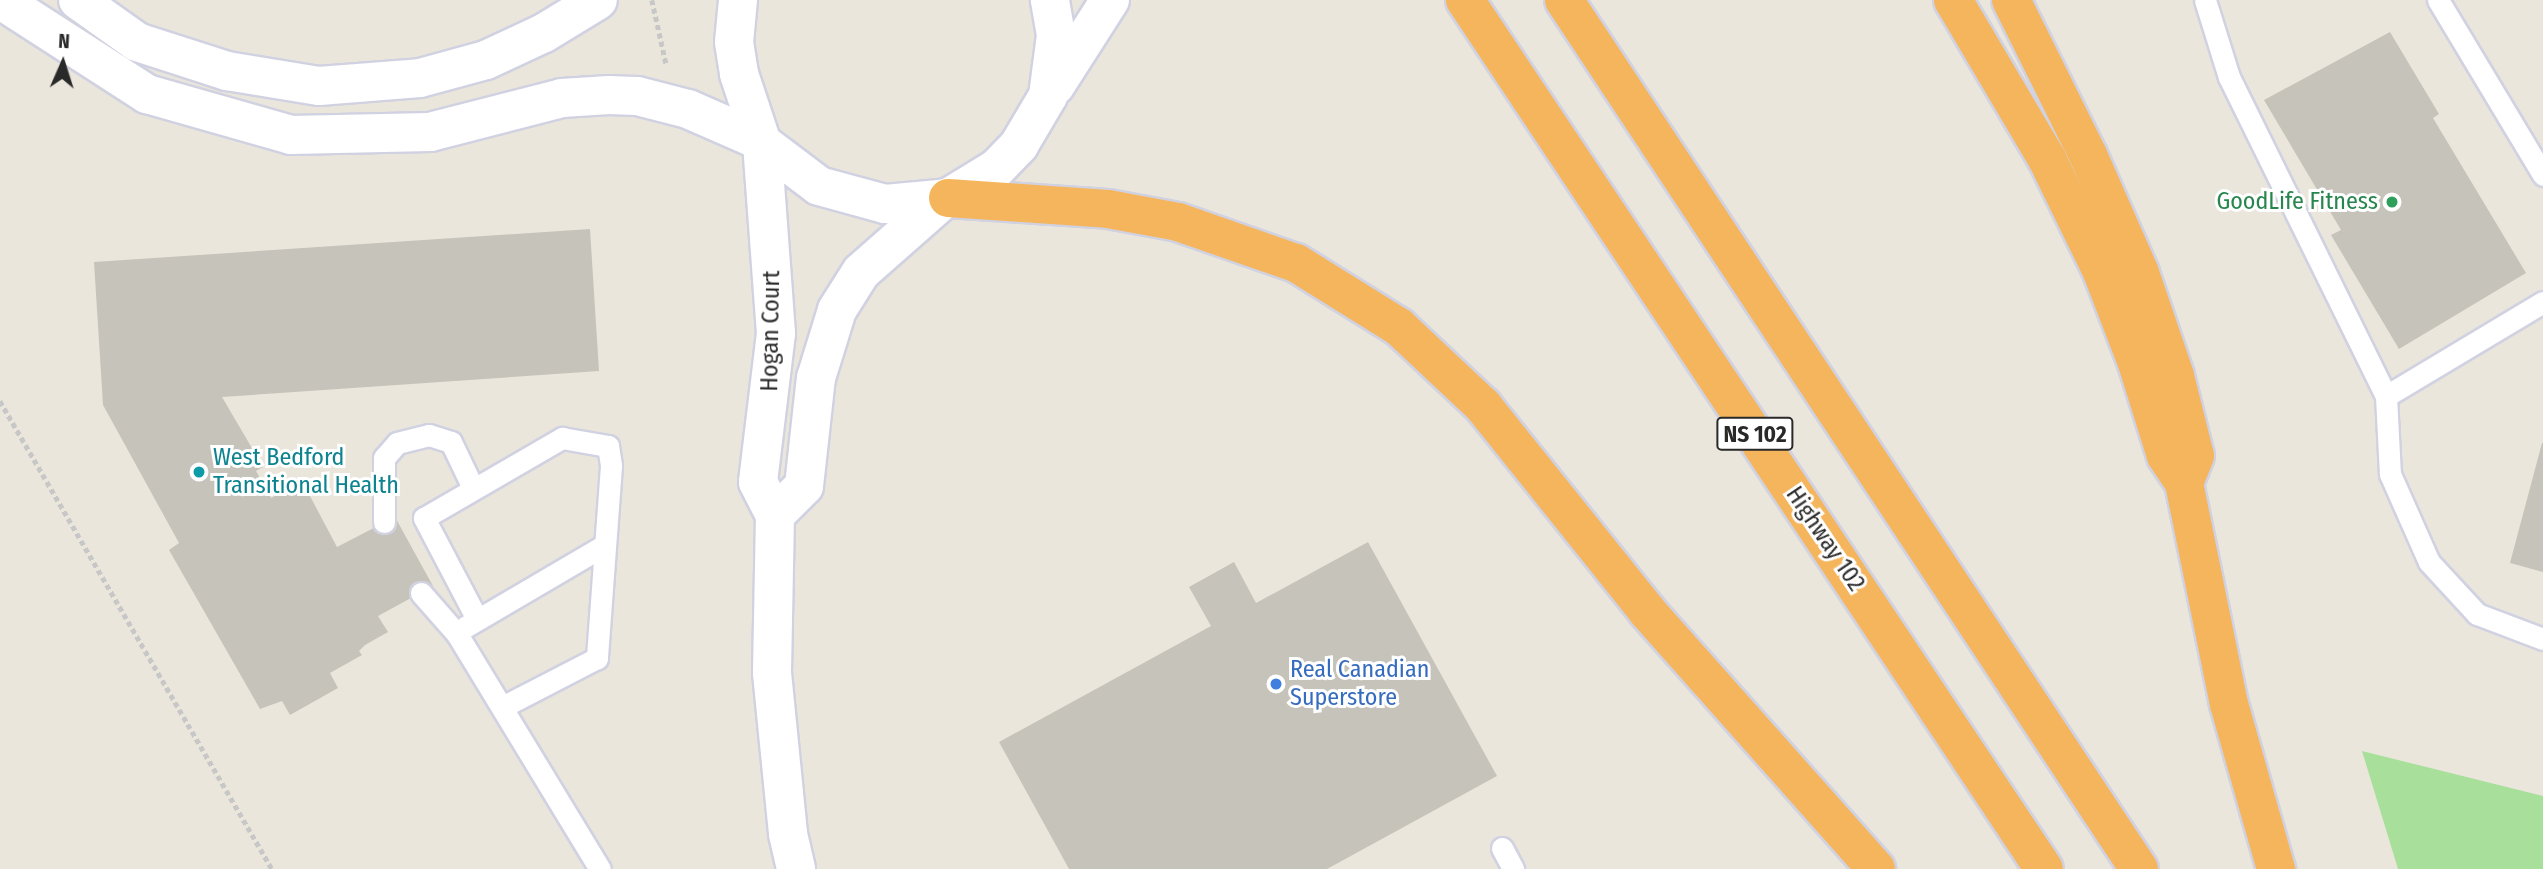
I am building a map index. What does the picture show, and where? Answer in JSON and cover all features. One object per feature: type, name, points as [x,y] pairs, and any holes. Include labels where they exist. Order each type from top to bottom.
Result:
[{"type":"highway","name":"Highway 102","points":[[1465,0],[2044,869]]},
{"type":"highway","name":"NS 102","points":[[1564,0],[2139,869]]},
{"type":"highway","points":[[1953,0],[2047,159],[2102,272],[2137,363],[2166,456],[2185,482],[2229,704],[2276,869]]},
{"type":"highway","points":[[2011,0],[2088,155],[2140,273],[2175,376],[2195,456],[2185,482]]},
{"type":"highway","points":[[947,198],[1108,209],[1178,222],[1296,263],[1399,327],[1483,406],[1647,611],[1877,869]]},
{"type":"main road","points":[[1,0],[147,94],[291,135],[430,132],[562,98],[637,96],[678,106],[761,142],[799,174],[840,195],[885,204],[947,198]]},
{"type":"main road","points":[[78,0],[137,42],[227,71],[319,86],[420,78],[486,60],[598,0]]},
{"type":"main road","name":"Hogan Court","points":[[738,0],[737,64],[761,142],[776,333],[758,482],[775,516],[772,673],[788,834],[796,869]]},
{"type":"main road","points":[[1048,96],[1056,35],[1051,0]]},
{"type":"main road","name":"Hogan Court","points":[[775,516],[804,486],[816,378],[837,310],[861,272],[947,198],[997,168],[1019,145],[1110,0]]},
{"type":"lane","points":[[2205,0],[2229,77],[2386,396],[2390,474],[2429,562],[2477,614],[2543,639]]},
{"type":"lane","points":[[2438,0],[2543,175]]},
{"type":"lane","points":[[2386,396],[2543,302]]},
{"type":"lane","points":[[384,522],[384,458],[397,443],[429,435],[451,442],[474,488]]},
{"type":"lane","points":[[476,617],[424,519],[562,438],[608,446],[606,545],[597,658],[502,707]]},
{"type":"lane","points":[[457,634],[476,617],[606,545]]},
{"type":"lane","points":[[421,593],[457,634],[600,869]]},
{"type":"lane","points":[[1502,848],[1513,869]]},
{"type":"path","points":[[652,0],[668,71]]},
{"type":"path","points":[[0,401],[272,869]]},
{"type":"green space","points":[[2362,751],[2543,796],[2543,869],[2398,869]]},
{"type":"building","points":[[2390,32],[2439,114],[2433,118],[2526,273],[2399,349],[2331,235],[2341,230],[2264,100]]},
{"type":"building","name":"West Bedford Transitional Health","points":[[590,229],[599,371],[222,397],[263,467],[256,471],[271,498],[302,481],[337,547],[395,517],[433,586],[378,616],[388,632],[365,645],[359,651],[362,655],[330,673],[338,688],[290,715],[282,701],[260,709],[169,550],[179,543],[103,405],[94,262]]},
{"type":"building","points":[[2543,443],[2543,572],[2510,563]]},
{"type":"building","name":"Real Canadian Superstore","points":[[1368,542],[1497,776],[1327,869],[1069,869],[999,742],[1211,626],[1189,587],[1234,562],[1256,603]]},
{"type":"place","name":"GoodLife Fitness","points":[[2392,202]]},
{"type":"place","name":"West Bedford Transitional Health","points":[[199,472]]},
{"type":"place","name":"Real Canadian Superstore","points":[[1276,684]]}]
